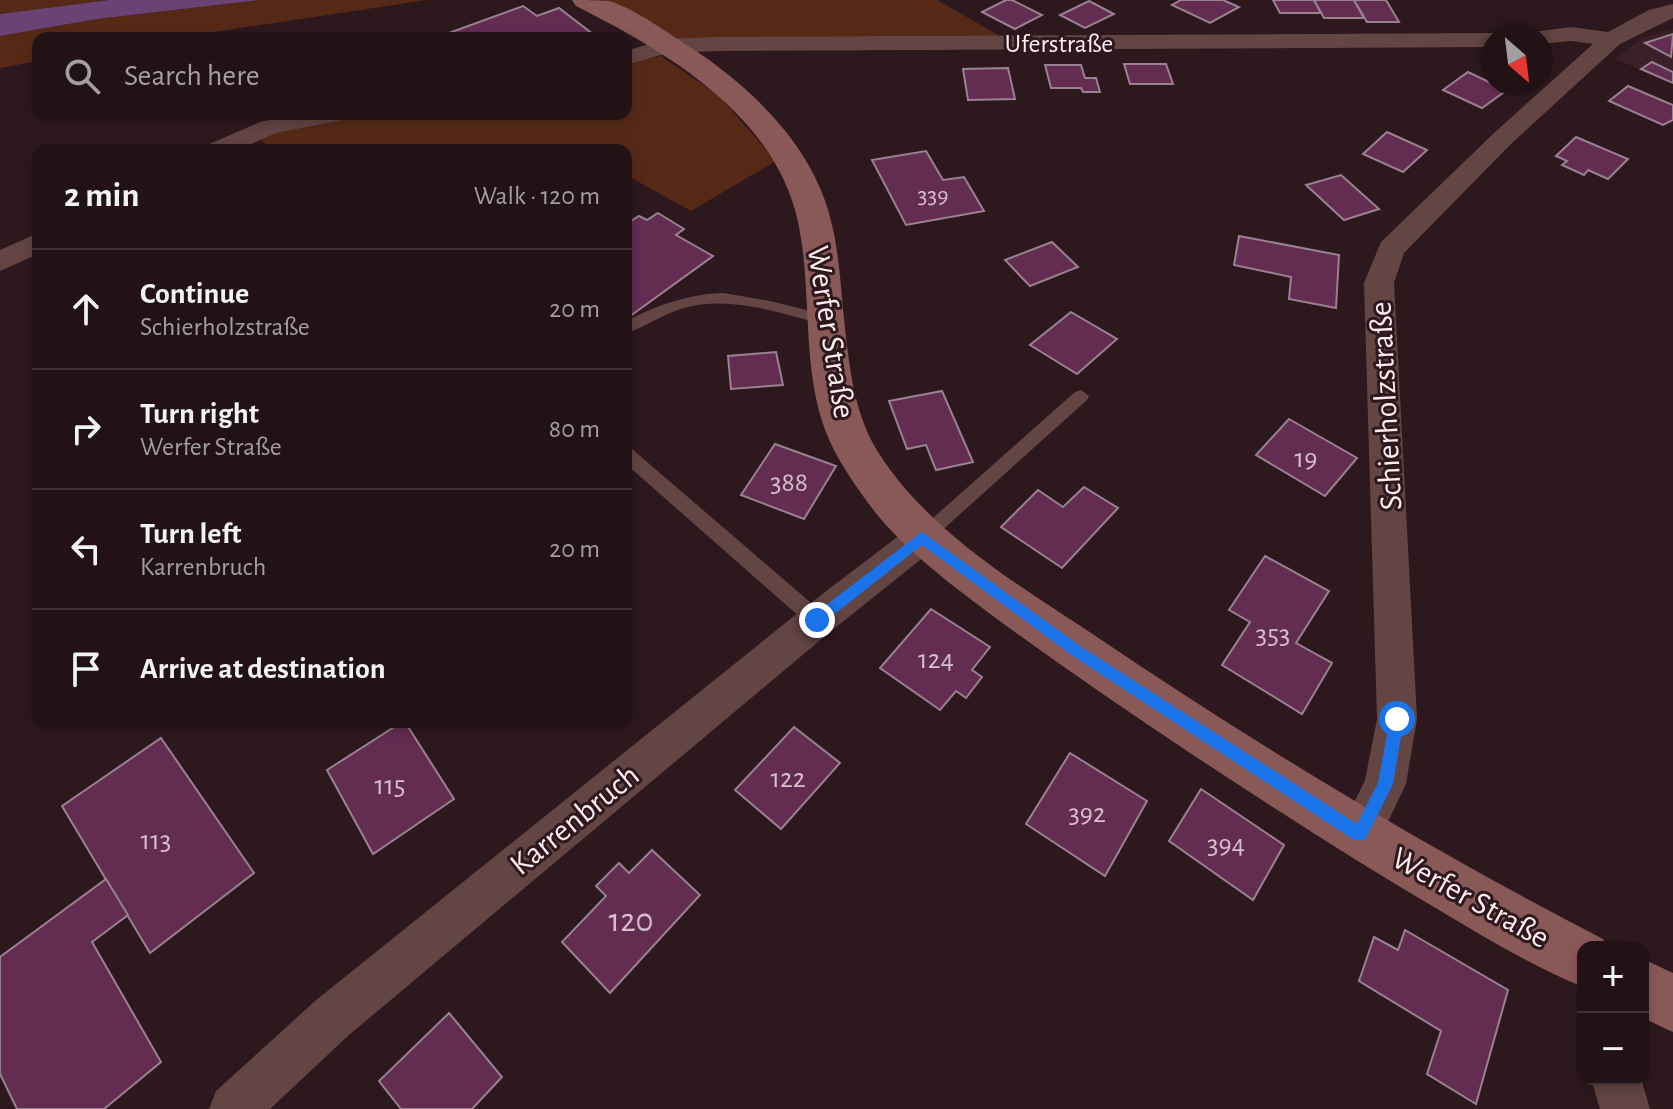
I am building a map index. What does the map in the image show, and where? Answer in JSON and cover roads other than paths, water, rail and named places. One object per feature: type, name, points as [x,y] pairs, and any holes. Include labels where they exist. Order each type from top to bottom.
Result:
[{"type":"main road","name":"Werfer Straße","points":[[586,0],[666,46],[739,100],[774,138],[796,171],[815,220],[841,421],[878,486],[922,538],[1078,652],[1360,834],[1577,959]]},
{"type":"main road","points":[[1649,991],[1673,1003]]},
{"type":"street","name":"Schierholzstraße","points":[[1360,834],[1385,784],[1397,719],[1379,283],[1391,249],[1502,139],[1612,39],[1657,15],[1673,11]]},
{"type":"street","points":[[1553,36],[1571,34],[1612,39]]},
{"type":"street","name":"Uferstraße","points":[[632,56],[666,46],[1481,40]]},
{"type":"street","points":[[230,144],[269,127],[306,120]]},
{"type":"street","points":[[0,262],[32,245]]},
{"type":"street","name":"Karrenbruch","points":[[234,1109],[332,1018],[817,620],[922,538]]},
{"type":"street","points":[[1618,1085],[1625,1109]]},
{"type":"lane","points":[[632,324],[658,309],[691,299],[727,296],[826,320]]},
{"type":"lane","points":[[922,538],[1081,396]]},
{"type":"lane","points":[[632,459],[817,620]]}]
